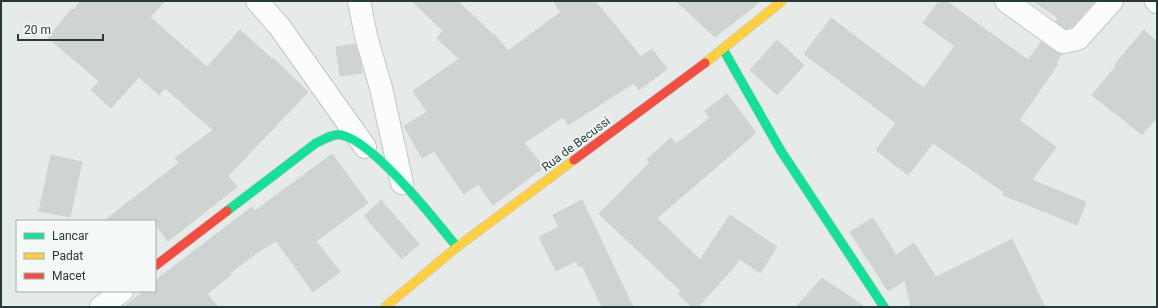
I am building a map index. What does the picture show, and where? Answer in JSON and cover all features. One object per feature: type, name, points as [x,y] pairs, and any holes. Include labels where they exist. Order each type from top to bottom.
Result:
[{"type":"street","points":[[257,1],[279,26],[365,147],[402,183],[457,247]]},
{"type":"street","points":[[359,1],[366,36],[381,88],[402,183]]},
{"type":"street","name":"Rua de Becussi","points":[[385,307],[457,247],[724,49],[782,1]]},
{"type":"street","points":[[1006,1],[1063,42],[1078,39],[1112,1]]},
{"type":"street","points":[[724,49],[781,151],[884,307]]},
{"type":"street","points":[[156,265],[316,143],[340,134],[365,147]]},
{"type":"street","points":[[101,307],[121,292]]},
{"type":"building","points":[[81,1],[165,1],[150,17],[207,67],[240,30],[272,59],[273,58],[308,92],[228,176],[237,187],[168,241],[156,225],[156,220],[105,220],[179,163],[175,158],[213,130],[165,88],[159,95],[139,77],[111,108],[91,90],[99,81],[48,38],[72,9],[73,10]]},
{"type":"building","points":[[412,1],[458,1],[493,35],[494,34],[508,51],[561,12],[553,1],[595,1],[641,57],[652,49],[667,69],[639,90],[634,83],[568,125],[563,117],[524,143],[544,167],[493,205],[478,184],[464,194],[434,151],[422,158],[404,126],[427,112],[413,91],[459,59],[437,38],[443,31]]},
{"type":"building","points":[[676,1],[761,1],[715,37]]},
{"type":"building","points":[[939,1],[946,1],[1028,60],[1041,42],[1056,52],[1062,54],[1056,63],[1058,64],[1019,120],[1056,147],[1032,180],[1086,202],[1077,225],[1003,195],[1004,192],[933,143],[908,175],[876,150],[896,123],[804,54],[831,18],[924,88],[955,46],[923,23]]},
{"type":"building","points":[[1033,1],[1095,1],[1071,28],[1066,29],[1056,22],[1058,18]]},
{"type":"building","points":[[1144,30],[1157,42],[1157,117],[1142,135],[1092,95],[1117,65],[1115,64]]},
{"type":"building","points":[[777,40],[804,65],[777,95],[750,70]]},
{"type":"building","points":[[355,44],[362,73],[340,76],[336,47]]},
{"type":"building","points":[[727,94],[756,133],[657,218],[700,260],[730,215],[777,247],[760,273],[740,259],[698,307],[692,307],[678,294],[681,291],[599,214],[650,162],[647,159],[671,138],[676,144],[710,118],[705,111]]},
{"type":"building","points":[[332,154],[368,203],[316,241],[340,272],[313,292],[276,241],[258,252],[230,273],[231,275],[207,294],[218,307],[124,307],[143,292],[156,292],[156,281],[161,276],[252,207],[255,211]]},
{"type":"building","points":[[51,155],[82,162],[70,217],[39,211]]},
{"type":"building","points":[[381,200],[419,244],[402,259],[364,216]]},
{"type":"building","points":[[582,200],[633,307],[602,307],[582,265],[579,267],[576,261],[556,271],[539,237],[559,227],[553,215]]},
{"type":"building","points":[[873,218],[896,255],[914,243],[936,277],[1012,239],[1045,307],[911,307],[905,280],[888,291],[850,232]]},
{"type":"building","points":[[822,278],[865,307],[796,307]]},
{"type":"traffic: fast","points":[[723,49],[781,151],[884,307]]},
{"type":"traffic: fast","points":[[227,211],[316,143],[332,136],[342,135],[356,141],[371,152],[387,167],[404,184],[457,247]]},
{"type":"traffic: slow","points":[[705,63],[782,1]]},
{"type":"traffic: slow","points":[[385,307],[457,247],[574,160]]},
{"type":"traffic: jam","points":[[574,160],[705,63]]},
{"type":"traffic: jam","points":[[156,265],[227,211]]}]
